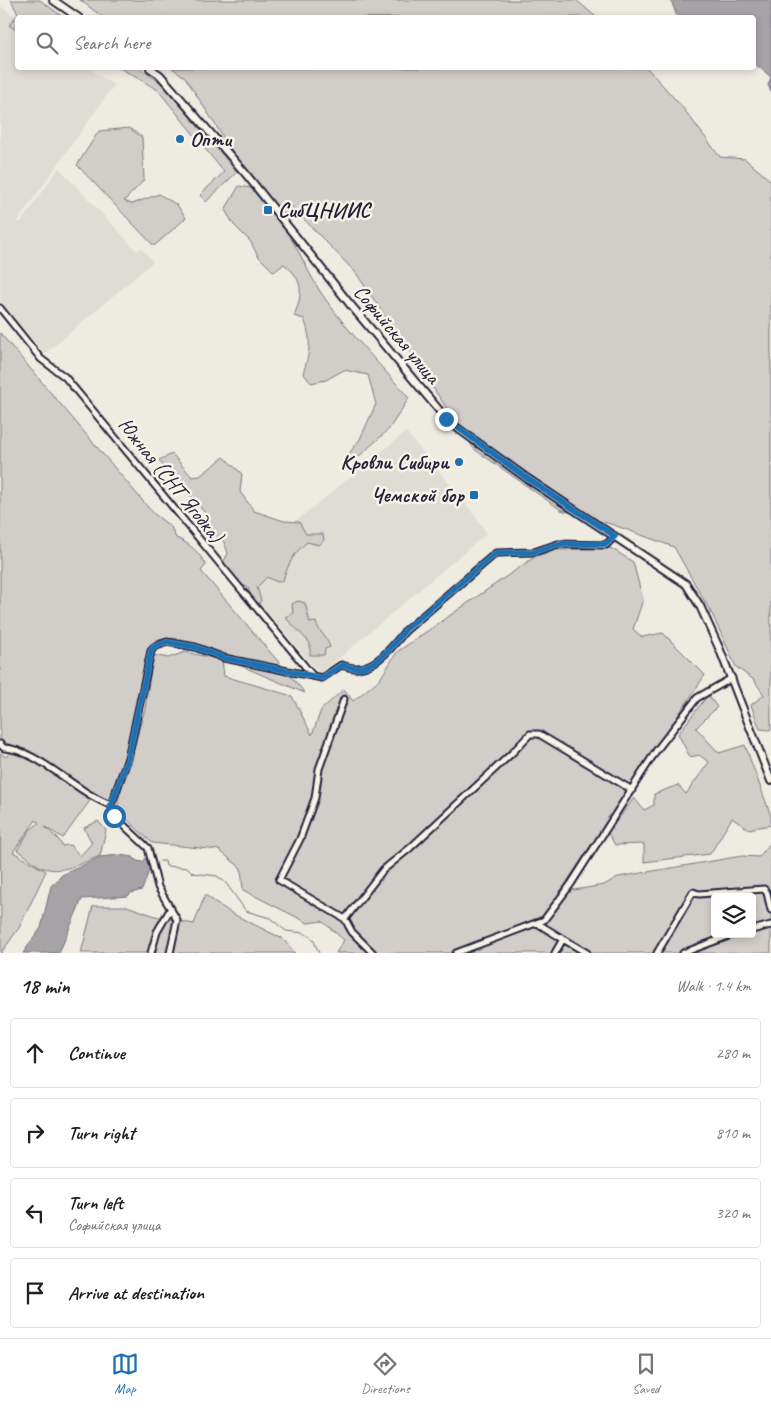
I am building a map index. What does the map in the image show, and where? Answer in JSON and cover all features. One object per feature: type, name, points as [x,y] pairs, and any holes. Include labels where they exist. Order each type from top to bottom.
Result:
[{"type":"main road","points":[[53,0],[75,15]]},
{"type":"main road","name":"Софийская улица","points":[[153,70],[160,75],[246,173],[449,422],[528,479],[686,584],[700,606],[732,678],[771,781]]},
{"type":"street","name":"Южная (СНТ Ягодка)","points":[[0,308],[41,359],[65,377],[313,676]]},
{"type":"street","points":[[170,953],[177,920],[158,886],[148,848],[114,816],[111,805],[128,758],[151,651],[154,647],[167,642],[195,647],[224,658],[322,678],[342,665],[357,668],[375,662],[397,642],[405,630],[496,553],[534,552],[558,544],[606,544],[615,536]]},
{"type":"street","points":[[456,953],[544,920],[571,884],[656,751],[697,698],[732,678]]},
{"type":"street","points":[[344,699],[319,769],[315,798],[300,839],[279,880],[345,919],[352,932],[372,953]]},
{"type":"street","points":[[345,919],[383,870],[512,753],[530,734],[539,734],[632,790]]},
{"type":"street","points":[[0,744],[4,748],[14,748],[111,805]]},
{"type":"street","points":[[657,953],[693,892],[699,894],[764,890],[767,892],[771,910]]},
{"type":"street","points":[[151,953],[157,932],[171,908]]},
{"type":"street","points":[[537,923],[588,953]]},
{"type":"street","points":[[756,929],[771,925]]},
{"type":"street","points":[[683,953],[723,938]]},
{"type":"street","points":[[555,953],[563,939]]},
{"type":"shaded area","points":[[11,0],[40,0],[60,15],[17,15]]},
{"type":"shaded area","points":[[80,0],[576,0],[594,15],[100,15]]},
{"type":"shaded area","points":[[671,0],[771,0],[771,77],[756,65],[756,15],[676,15]]},
{"type":"shaded area","points":[[0,6],[15,17],[15,70],[91,70],[114,85],[17,222],[21,222],[59,168],[137,251],[141,247],[153,262],[45,354],[0,301]]},
{"type":"shaded area","points":[[15,18],[15,30],[9,25]]},
{"type":"shaded area","points":[[123,70],[142,70],[161,83],[237,172],[206,202],[200,195],[224,172],[158,90]]},
{"type":"shaded area","points":[[175,70],[649,70],[683,108],[720,157],[745,159],[771,181],[771,730],[760,729],[751,705],[764,695],[754,680],[736,667],[713,616],[674,547],[614,525],[561,510],[474,449],[356,273],[292,207],[281,224],[294,243],[320,291],[356,338],[409,398],[389,429],[355,460],[348,455],[360,439],[376,404],[368,375],[344,370],[326,380],[311,383],[303,373],[309,352],[309,340],[304,319],[294,316],[300,294],[298,281],[291,270],[284,264],[274,272],[258,256],[250,241],[234,225],[225,210],[239,186],[251,188],[265,203],[185,77]]},
{"type":"shaded area","points":[[771,77],[771,92],[768,85]]},
{"type":"shaded area","points":[[129,128],[142,137],[144,180],[124,201],[132,204],[159,194],[177,205],[186,218],[154,246],[77,165],[99,131]]},
{"type":"shaded area","points":[[0,333],[153,513],[171,527],[176,538],[193,548],[200,556],[206,565],[201,571],[305,693],[175,638],[156,640],[148,649],[139,712],[110,801],[94,795],[63,838],[45,827],[59,840],[62,846],[70,845],[80,856],[92,843],[84,828],[98,821],[106,830],[100,856],[63,869],[47,869],[39,866],[17,850],[30,830],[39,823],[36,820],[13,852],[46,871],[19,928],[1,953],[0,753],[6,757],[15,747],[0,740]]},
{"type":"shaded area","points":[[406,432],[463,500],[487,533],[320,674],[233,572]]},
{"type":"shaded area","points":[[172,454],[192,477],[200,476],[224,457],[242,474],[240,492],[254,511],[284,521],[299,522],[306,534],[323,534],[324,540],[319,545],[307,542],[302,546],[292,559],[283,580],[277,582],[267,577],[257,587],[261,601],[257,605],[253,602],[248,587],[235,581],[229,574],[224,561],[228,553],[224,542],[214,534],[205,513],[191,496],[176,483],[159,460]]},
{"type":"shaded area","points":[[611,548],[633,562],[643,600],[633,629],[642,637],[663,633],[705,675],[566,883],[574,890],[604,885],[618,877],[742,856],[759,857],[771,842],[771,953],[336,953],[344,940],[322,921],[308,923],[243,890],[241,868],[219,850],[152,843],[118,811],[118,801],[145,709],[153,655],[168,658],[185,652],[222,660],[224,676],[292,696],[312,735],[321,710],[344,689],[353,701],[380,679],[397,652],[536,556],[557,550]]},
{"type":"shaded area","points":[[298,601],[305,603],[310,623],[316,622],[329,643],[330,647],[325,649],[324,655],[310,655],[310,643],[285,617],[293,613],[292,604]]},
{"type":"shaded area","points":[[708,695],[717,707],[696,728],[719,753],[745,745],[771,816],[771,825],[748,829],[732,818],[710,854],[644,862],[644,844],[615,845],[608,833],[634,798],[644,810],[654,805],[654,794],[678,785],[686,794],[709,762],[699,755],[690,757],[678,734]]},
{"type":"shaded area","points":[[119,855],[133,857],[137,861],[143,862],[146,858],[151,865],[142,890],[131,893],[128,896],[82,899],[59,953],[23,953],[41,928],[51,886],[62,875],[100,857]]},
{"type":"shaded area","points":[[205,895],[231,913],[283,939],[295,953],[81,953],[93,906],[127,906],[155,916],[194,924]]},
{"type":"waterway","points":[[160,861],[165,861],[166,866],[188,868],[193,873],[217,876],[225,882],[246,911],[270,918],[286,931],[304,933],[313,939],[319,953]]},
{"type":"place","name":"Опти","points":[[180,139]]},
{"type":"place","name":"СибЦНИИС","points":[[268,210]]},
{"type":"place","name":"Кровли Сибири","points":[[459,462]]},
{"type":"place","name":"Чемской бор","points":[[474,495]]},
{"type":"route","points":[[114,816],[111,805],[128,758],[151,651],[154,647],[167,642],[195,647],[224,658],[282,668],[322,678],[342,665],[357,668],[375,662],[397,642],[405,630],[430,611],[496,553],[534,552],[558,544],[606,544],[615,536],[528,479],[476,443],[446,419]]}]
